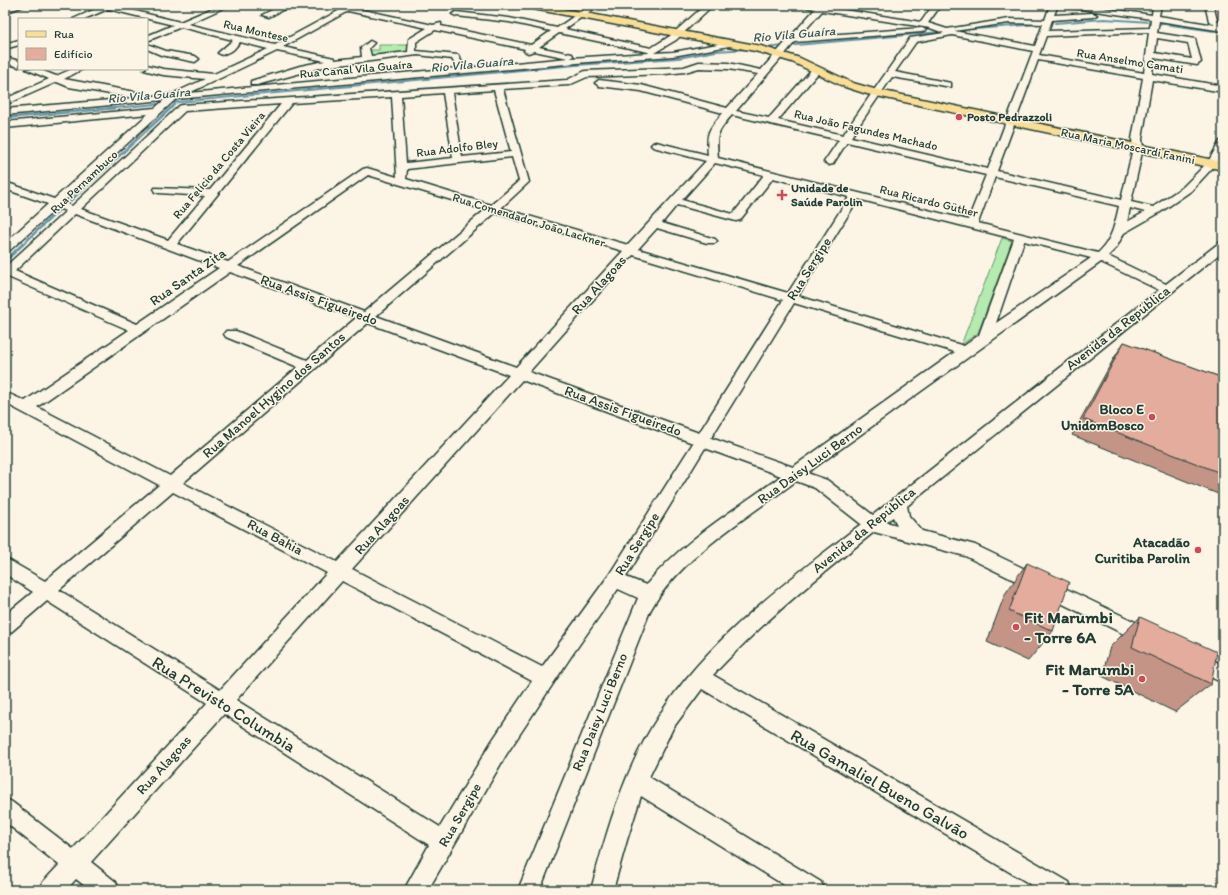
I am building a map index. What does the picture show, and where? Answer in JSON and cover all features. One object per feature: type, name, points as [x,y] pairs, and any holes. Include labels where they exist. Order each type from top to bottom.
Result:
[{"type":"main road","name":"Rua Maria Moscardi Fanini","points":[[528,5],[766,50],[786,47],[816,70],[849,85],[877,94],[1219,164]]},
{"type":"street","points":[[5,11],[22,5]]},
{"type":"street","points":[[266,16],[288,5]]},
{"type":"street","points":[[329,5],[350,7],[532,49],[588,59]]},
{"type":"street","points":[[506,67],[595,5]]},
{"type":"street","points":[[652,51],[677,33],[709,5]]},
{"type":"street","name":"Rua Anselmo Camati","points":[[801,5],[822,7],[923,25],[1036,53],[1148,76],[1222,88]]},
{"type":"street","points":[[923,25],[937,5]]},
{"type":"street","points":[[972,225],[1054,5]]},
{"type":"street","points":[[1067,5],[1146,17],[1154,25],[1192,41],[1197,62],[1150,55]]},
{"type":"street","points":[[1119,231],[1138,148],[1137,139],[1143,112],[1157,5]]},
{"type":"street","points":[[1209,5],[1213,21],[1222,28]]},
{"type":"street","points":[[1217,5],[1222,28]]},
{"type":"street","points":[[79,18],[107,6]]},
{"type":"street","name":"Rua Montese","points":[[107,6],[236,39],[323,57],[338,62]]},
{"type":"street","points":[[148,39],[221,6]]},
{"type":"street","points":[[412,54],[412,41],[436,28],[468,6]]},
{"type":"street","points":[[165,104],[276,48],[350,7]]},
{"type":"street","points":[[713,160],[712,135],[717,126],[822,7]]},
{"type":"street","points":[[786,47],[944,30],[963,26],[1008,21],[1048,20],[1100,14],[1146,17]]},
{"type":"street","points":[[451,17],[502,19],[667,54]]},
{"type":"street","points":[[1043,34],[1154,25],[1222,28]]},
{"type":"street","points":[[222,53],[236,39],[249,31]]},
{"type":"street","points":[[829,162],[913,40],[956,33]]},
{"type":"street","points":[[5,47],[18,42]]},
{"type":"street","name":"Rua Canal Vila Guaíra","points":[[5,125],[165,104],[193,95],[354,71],[399,77],[588,59],[667,54],[730,42]]},
{"type":"street","points":[[367,59],[365,48],[370,43]]},
{"type":"street","points":[[148,46],[164,53],[195,58]]},
{"type":"street","points":[[148,62],[164,53]]},
{"type":"street","points":[[193,95],[261,82],[303,68],[338,62],[354,71],[367,59],[412,54],[428,53],[455,57],[463,71]]},
{"type":"street","points":[[383,57],[399,77]]},
{"type":"street","points":[[5,60],[18,64]]},
{"type":"street","name":"Rua Canal Vila Guaíra","points":[[182,108],[569,82],[585,74],[665,71],[685,69],[699,65],[728,66],[764,73]]},
{"type":"street","points":[[148,68],[163,72],[216,77]]},
{"type":"street","points":[[32,70],[69,84],[113,90],[153,99]]},
{"type":"street","points":[[7,100],[77,70]]},
{"type":"street","points":[[771,122],[816,70]]},
{"type":"street","points":[[891,74],[948,85]]},
{"type":"street","name":"Rua João Fagundes Machado","points":[[569,82],[631,86],[771,122],[1155,212]]},
{"type":"street","name":"Rua Manoel Hygino dos Santos","points":[[5,626],[524,182],[498,87]]},
{"type":"street","points":[[1222,88],[1223,100]]},
{"type":"street","points":[[447,91],[458,161]]},
{"type":"street","points":[[396,94],[403,182]]},
{"type":"street","name":"Rua Canal Vila Guaíra","points":[[5,112],[153,99],[165,104]]},
{"type":"street","name":"Rua Felício da Costa Vieira","points":[[170,245],[288,102]]},
{"type":"street","name":"Rua Pernambuco","points":[[5,248],[165,104]]},
{"type":"street","name":"Rua Pernambuco","points":[[6,273],[182,108]]},
{"type":"street","points":[[5,135],[20,124]]},
{"type":"street","points":[[1119,231],[1155,212],[1219,164],[1223,143]]},
{"type":"street","name":"Rua Ricardo Güther","points":[[656,145],[1100,257],[1167,289]]},
{"type":"street","name":"Rua Adolfo Bley","points":[[402,167],[516,154]]},
{"type":"street","name":"Rua Alagoas","points":[[51,890],[713,160]]},
{"type":"street","name":"Rua Comendador João Lackner","points":[[367,171],[967,351]]},
{"type":"street","name":"Rua Santa Zita","points":[[26,408],[367,171]]},
{"type":"street","points":[[675,202],[736,218],[770,174]]},
{"type":"street","name":"Rua Assis Figueiredo","points":[[5,184],[794,474],[826,487],[872,524],[890,531],[952,545],[985,557],[1223,674]]},
{"type":"street","points":[[159,190],[212,193]]},
{"type":"street","name":"Rua Sergipe","points":[[415,890],[493,759],[545,678],[615,580],[855,195]]},
{"type":"street","points":[[654,224],[711,240]]},
{"type":"street","name":"Rua Daisy Luci Berno","points":[[529,890],[648,594],[659,579],[681,559],[794,474],[1100,257],[1113,243],[1119,231]]},
{"type":"street","points":[[5,236],[19,236]]},
{"type":"street","points":[[985,338],[1020,237]]},
{"type":"street","name":"Avenida da República","points":[[602,890],[614,846],[636,781],[664,727],[680,701],[699,677],[741,633],[766,610],[898,503],[1223,245]]},
{"type":"street","points":[[6,273],[139,330]]},
{"type":"street","points":[[231,334],[308,366]]},
{"type":"street","name":"Rua Bahia","points":[[5,396],[545,678]]},
{"type":"street","points":[[898,503],[901,518],[918,538]]},
{"type":"street","name":"Rua Previsto Columbia","points":[[5,565],[444,842]]},
{"type":"street","points":[[615,580],[648,594]]},
{"type":"street","name":"Rua Gamaliel Bueno Galvão","points":[[699,677],[1061,890]]},
{"type":"street","points":[[636,781],[813,890]]},
{"type":"street","points":[[5,810],[108,890]]},
{"type":"green space","points":[[379,45],[408,45],[409,52],[370,57],[368,50],[379,50]]},
{"type":"green space","points":[[1002,238],[1012,241],[978,333],[961,345]]},
{"type":"building","name":"Bloco E UnidomBosco","points":[[1124,342],[1223,378],[1223,474],[1083,419]]},
{"type":"building","points":[[1027,563],[1069,582],[1053,631],[1009,611]]},
{"type":"building","points":[[1140,617],[1217,652],[1211,684],[1132,647]]},
{"type":"waterway","name":"Rio Vila Guaíra","points":[[1055,23],[1104,19],[1150,22],[1214,31]]},
{"type":"waterway","name":"Rio Vila Guaíra","points":[[962,30],[1039,24]]},
{"type":"waterway","name":"Rio Vila Guaíra","points":[[763,48],[940,32]]},
{"type":"waterway","name":"Rio Vila Guaíra","points":[[104,109],[576,65],[678,58],[716,51],[748,49]]},
{"type":"waterway","name":"Rio Vila Guaíra","points":[[171,108],[176,103]]},
{"type":"waterway","name":"Rio Vila Guaíra","points":[[104,109],[115,108]]},
{"type":"waterway","points":[[70,201],[171,108]]},
{"type":"waterway","name":"Rio Vila Guaíra","points":[[5,118],[104,109]]},
{"type":"waterway","points":[[22,245],[61,208]]},
{"type":"waterway","points":[[5,261],[23,244]]},
{"type":"place","name":"Posto Pedrazzoli","points":[[959,117]]},
{"type":"place","name":"Unidade de Saúde Parolin","points":[[782,195]]},
{"type":"place","name":"Bloco E UnidomBosco","points":[[1152,417]]},
{"type":"place","name":"Atacadão Curitiba Parolin","points":[[1198,550]]},
{"type":"place","name":"Fit Marumbi - Torre 6A","points":[[1016,627]]},
{"type":"place","name":"Fit Marumbi - Torre 5A","points":[[1142,679]]}]
